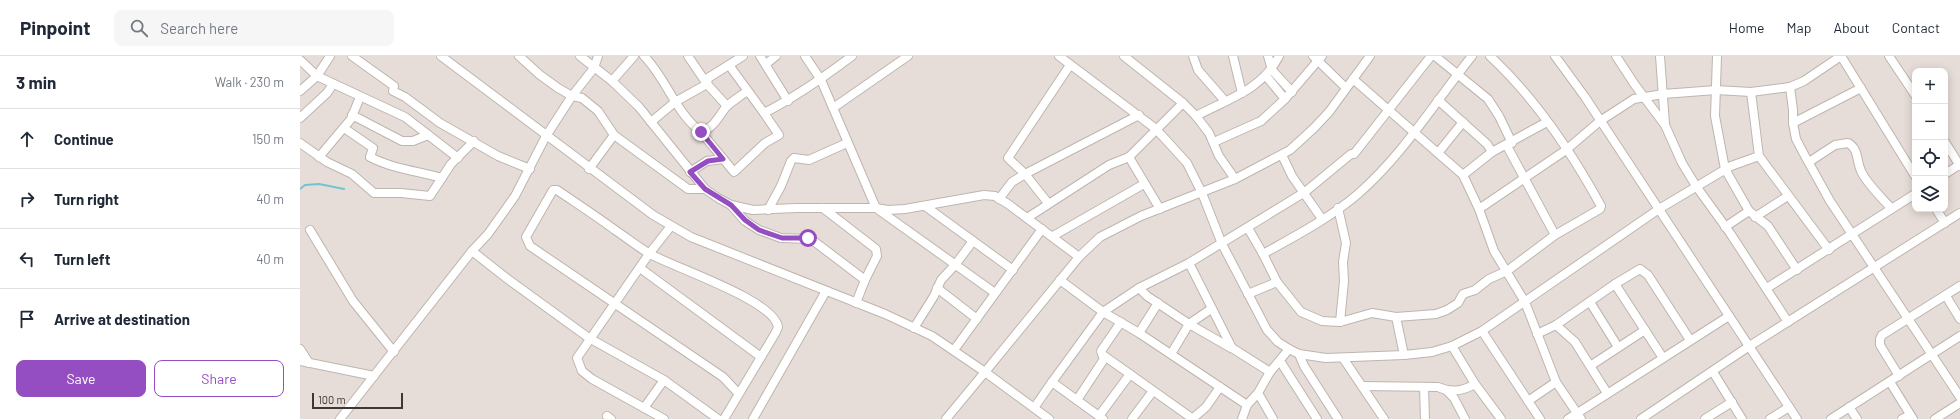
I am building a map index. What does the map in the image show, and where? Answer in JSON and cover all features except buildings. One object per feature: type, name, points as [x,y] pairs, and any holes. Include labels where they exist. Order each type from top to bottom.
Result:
[{"type":"street","points":[[300,91],[317,76],[330,56]]},
{"type":"street","points":[[352,56],[394,86],[393,90],[440,122],[498,156],[530,169]]},
{"type":"street","points":[[441,56],[589,169],[671,226],[691,237],[856,303],[914,328],[954,350],[1049,419]]},
{"type":"street","points":[[519,56],[540,75],[572,96],[582,98],[598,111],[614,135],[688,189],[705,189]]},
{"type":"street","points":[[580,56],[612,81],[650,122],[705,189],[731,205],[745,220],[759,230],[782,238],[811,239],[865,280]]},
{"type":"street","points":[[340,419],[472,251],[488,234],[515,196],[546,136],[572,96],[594,68],[598,56]]},
{"type":"street","points":[[612,81],[634,56]]},
{"type":"street","points":[[644,56],[653,65],[675,102],[734,172],[765,143],[779,135],[729,65]]},
{"type":"street","points":[[688,56],[708,84],[727,106]]},
{"type":"street","points":[[708,84],[708,78],[743,56]]},
{"type":"street","points":[[760,56],[788,101]]},
{"type":"street","points":[[766,64],[776,56]]},
{"type":"street","points":[[805,56],[821,80],[876,208],[995,293]]},
{"type":"street","points":[[833,108],[908,56]]},
{"type":"street","points":[[1124,56],[1183,103],[1196,116],[1214,142],[1219,156],[1235,179]]},
{"type":"street","points":[[1193,56],[1195,64],[1202,76],[1225,101]]},
{"type":"street","points":[[1233,56],[1242,93]]},
{"type":"street","points":[[1268,56],[1269,73],[1285,99]]},
{"type":"street","points":[[1196,116],[1242,93],[1269,73],[1279,56]]},
{"type":"street","points":[[946,419],[1079,256],[1100,238],[1141,216],[1235,179],[1282,155],[1314,128],[1370,56]]},
{"type":"street","points":[[1034,408],[1103,312],[1139,288],[1189,263],[1248,228],[1305,192],[1351,154],[1354,154],[1431,56]]},
{"type":"street","points":[[1435,56],[1494,106],[1525,178],[1555,235]]},
{"type":"street","points":[[1263,254],[1322,219],[1357,195],[1414,132],[1472,56]]},
{"type":"street","points":[[1248,228],[1277,282],[1301,312],[1322,321],[1340,322],[1372,313],[1387,317],[1396,317],[1441,313],[1458,303],[1463,294],[1475,290],[1490,278],[1507,271],[1555,235],[1582,220],[1602,206],[1566,150],[1523,89],[1490,56]]},
{"type":"street","points":[[1555,56],[1570,75],[1748,347],[1797,419]]},
{"type":"street","points":[[1616,56],[1665,125],[1682,163],[1696,186],[1767,288],[1788,322]]},
{"type":"street","points":[[1660,56],[1665,125]]},
{"type":"street","points":[[1717,56],[1715,116],[1725,169],[1752,214],[1768,226],[1797,270]]},
{"type":"street","points":[[1478,209],[1566,150],[1600,121],[1629,102],[1644,96],[1663,94],[1716,90],[1751,92],[1790,87],[1804,81],[1841,56],[1912,171]]},
{"type":"street","points":[[1890,56],[1912,90]]},
{"type":"street","points":[[764,113],[788,101],[821,80],[850,57]]},
{"type":"street","points":[[1061,57],[1156,129],[1187,163],[1202,193],[1222,244],[1267,330],[1278,342],[1299,354],[1326,358],[1404,355],[1432,352],[1452,346],[1482,332],[1659,209],[1696,186],[1725,169],[1742,161],[1759,156]]},
{"type":"street","points":[[1214,142],[1261,121],[1292,92],[1318,58],[1346,88]]},
{"type":"street","points":[[300,60],[317,76],[405,117],[458,158]]},
{"type":"street","points":[[1048,203],[1025,174],[1008,158],[1070,65]]},
{"type":"street","points":[[1269,73],[1292,92]]},
{"type":"street","points":[[1353,79],[1462,175],[1478,209],[1488,238],[1524,302],[1556,382],[1579,416]]},
{"type":"street","points":[[300,118],[327,93],[333,84]]},
{"type":"street","points":[[650,122],[675,102],[708,84]]},
{"type":"street","points":[[1790,87],[1794,110],[1793,123],[1796,139],[1830,201],[1960,397]]},
{"type":"street","points":[[1793,123],[1861,88]]},
{"type":"street","points":[[701,132],[706,131],[718,119],[727,106],[747,91]]},
{"type":"street","points":[[1751,92],[1759,156],[1829,250]]},
{"type":"street","points":[[319,157],[344,128],[360,97]]},
{"type":"street","points":[[1438,100],[1487,144],[1492,152]]},
{"type":"street","points":[[1027,218],[1109,165],[1128,157],[1183,103]]},
{"type":"street","points":[[352,115],[402,141],[413,141],[428,135]]},
{"type":"street","points":[[999,199],[1012,182],[1025,174],[1139,115]]},
{"type":"street","points":[[1438,153],[1463,122]]},
{"type":"street","points":[[1462,175],[1492,152],[1510,144],[1547,122]]},
{"type":"street","points":[[344,128],[373,148],[370,157],[379,162],[392,167],[442,178]]},
{"type":"street","points":[[589,169],[614,135]]},
{"type":"street","points":[[300,143],[319,157],[352,174],[374,193],[401,193],[426,197],[432,194],[451,164],[474,141]]},
{"type":"street","points":[[768,210],[782,186],[791,161],[794,158],[809,160],[848,143]]},
{"type":"street","points":[[1809,162],[1835,145],[1848,143],[1854,146],[1861,172],[1891,208]]},
{"type":"street","points":[[1948,147],[1960,165],[1948,172]]},
{"type":"street","points":[[1282,155],[1292,176],[1305,192],[1322,219]]},
{"type":"street","points":[[1128,157],[1160,209]]},
{"type":"street","points":[[690,172],[708,161],[723,159]]},
{"type":"street","points":[[1053,236],[1144,184]]},
{"type":"street","points":[[724,419],[739,394],[761,357],[778,327],[774,317],[761,307],[726,287],[684,271],[649,254],[557,190],[553,190],[526,238],[530,246],[723,377],[739,394]]},
{"type":"street","points":[[731,205],[753,210],[823,208],[876,208],[888,210],[925,206],[984,195],[999,199],[1053,236],[1079,256]]},
{"type":"street","points":[[1725,227],[1788,196]]},
{"type":"street","points":[[1767,288],[1829,250],[1891,208],[1912,196]]},
{"type":"street","points":[[925,206],[1014,270]]},
{"type":"street","points":[[823,208],[876,249],[877,256],[856,303]]},
{"type":"street","points":[[1338,208],[1346,243],[1343,262],[1344,281],[1340,322]]},
{"type":"street","points":[[1938,212],[1945,223]]},
{"type":"street","points":[[1643,418],[1748,347],[1960,213]]},
{"type":"street","points":[[664,419],[592,379],[582,371],[577,358],[589,338],[615,305],[649,254],[671,226]]},
{"type":"street","points":[[954,350],[995,293],[1014,270],[1042,229]]},
{"type":"street","points":[[310,230],[350,296],[394,352]]},
{"type":"street","points":[[914,328],[934,296],[941,280],[955,265],[973,241]]},
{"type":"street","points":[[472,251],[589,338],[664,380],[718,419]]},
{"type":"street","points":[[1189,263],[1232,348]]},
{"type":"street","points":[[640,268],[761,357]]},
{"type":"street","points":[[1538,334],[1556,325],[1634,271],[1640,269],[1644,271],[1690,340]]},
{"type":"street","points":[[1060,280],[1103,312],[1139,333],[1247,405]]},
{"type":"street","points":[[1248,294],[1277,282]]},
{"type":"street","points":[[1615,284],[1663,358]]},
{"type":"street","points":[[1899,376],[1880,345],[1882,335],[1960,286]]},
{"type":"street","points":[[937,288],[977,319]]},
{"type":"street","points":[[1139,288],[1189,324],[1232,348],[1270,372]]},
{"type":"street","points":[[753,419],[826,291]]},
{"type":"street","points":[[1946,296],[1960,319]]},
{"type":"street","points":[[1590,302],[1618,347]]},
{"type":"street","points":[[1139,333],[1158,303]]},
{"type":"street","points":[[1171,354],[1189,324],[1211,309]]},
{"type":"street","points":[[1568,419],[1579,416],[1607,393],[1728,316]]},
{"type":"street","points":[[1396,317],[1404,355]]},
{"type":"street","points":[[1077,400],[1100,367],[1104,359],[1101,351],[1121,322]]},
{"type":"street","points":[[1556,325],[1574,342],[1607,393]]},
{"type":"street","points":[[1590,366],[1645,330]]},
{"type":"street","points":[[1482,332],[1540,419]]},
{"type":"street","points":[[1831,419],[1960,336]]},
{"type":"street","points":[[1452,346],[1475,384],[1501,419]]},
{"type":"street","points":[[300,349],[309,363]]},
{"type":"street","points":[[1242,419],[1247,405],[1258,393],[1270,372],[1289,349]]},
{"type":"street","points":[[1299,354],[1304,366],[1338,419]]},
{"type":"street","points":[[1103,355],[1192,419],[1206,407],[1220,387]]},
{"type":"street","points":[[1343,358],[1384,419]]},
{"type":"street","points":[[300,361],[374,376]]},
{"type":"street","points":[[1280,361],[1317,419]]},
{"type":"street","points":[[1713,372],[1742,419]]},
{"type":"street","points":[[1052,382],[1101,418],[1130,374]]},
{"type":"street","points":[[644,408],[664,380]]},
{"type":"street","points":[[1528,401],[1556,382]]},
{"type":"street","points":[[1890,382],[1911,417],[1902,419]]},
{"type":"street","points":[[1362,386],[1438,387],[1448,391],[1464,390],[1475,384]]},
{"type":"street","points":[[1424,388],[1424,419]]},
{"type":"street","points":[[1132,419],[1153,391]]},
{"type":"street","points":[[1448,391],[1454,398],[1465,419]]},
{"type":"street","points":[[1258,393],[1273,419]]},
{"type":"street","points":[[1706,419],[1732,402]]},
{"type":"street","points":[[1935,419],[1960,403]]},
{"type":"street","points":[[1770,419],[1789,407]]},
{"type":"street","points":[[1849,407],[1857,419]]},
{"type":"waterway","points":[[300,189],[305,185],[319,184],[344,189]]},
{"type":"route","points":[[701,132],[723,159],[715,161],[710,160],[690,172],[705,189],[731,205],[745,220],[759,230],[782,238],[808,238]]}]
